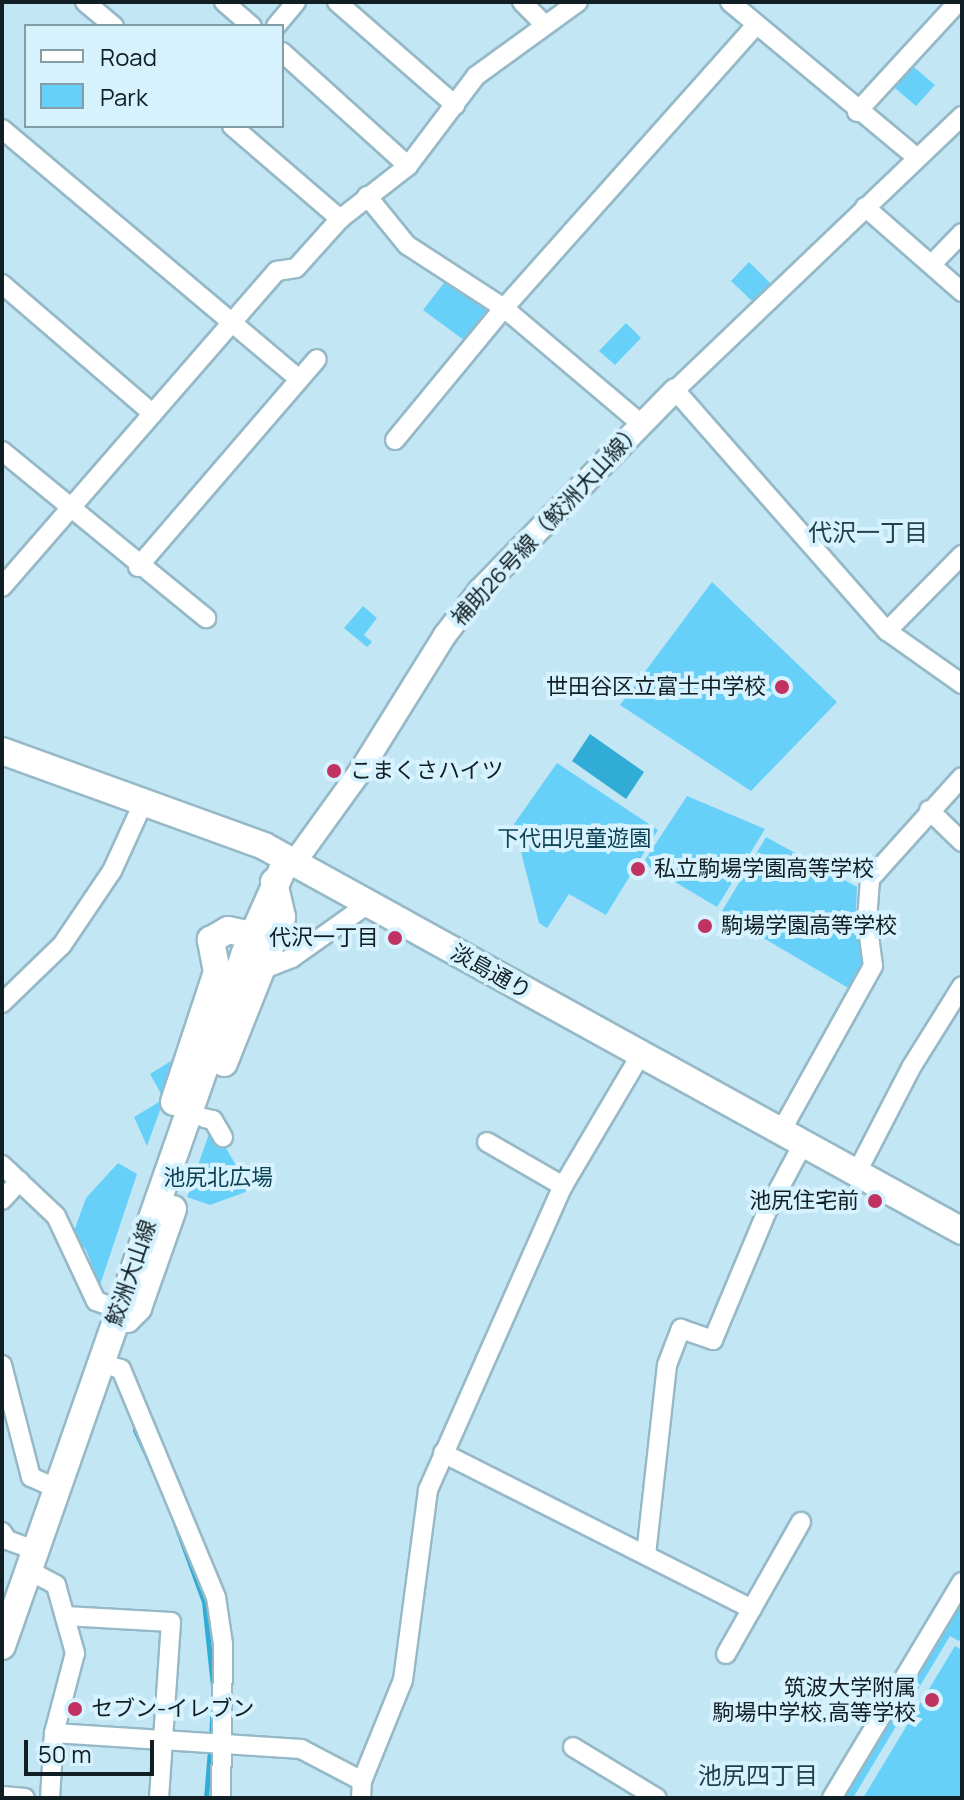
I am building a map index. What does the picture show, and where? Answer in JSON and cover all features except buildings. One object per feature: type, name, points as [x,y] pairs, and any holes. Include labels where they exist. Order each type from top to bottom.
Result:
[{"type":"main road","name":"淡島通り","points":[[2,751],[144,801],[291,861],[962,1231]]},
{"type":"main road","name":"鮫洲大山線","points":[[2,1646],[252,935],[274,882],[291,861]]},
{"type":"main road","points":[[252,935],[228,930],[211,940],[217,972],[198,1095],[138,1308],[127,1319],[119,1308],[113,1271],[198,1095],[261,970],[282,917],[274,882]]},
{"type":"street","points":[[85,2],[112,24]]},
{"type":"street","points":[[224,2],[250,24]]},
{"type":"street","points":[[278,24],[296,2]]},
{"type":"street","points":[[337,2],[455,105]]},
{"type":"street","points":[[522,2],[544,24]]},
{"type":"street","points":[[2,587],[277,271],[296,268],[340,219],[408,166],[476,76],[578,2]]},
{"type":"street","points":[[730,2],[857,112],[917,158]]},
{"type":"street","points":[[857,112],[958,2]]},
{"type":"street","points":[[395,440],[504,308],[756,25]]},
{"type":"street","points":[[284,54],[408,166]]},
{"type":"street","points":[[962,116],[675,390],[887,631],[962,684]]},
{"type":"street","points":[[234,128],[340,219]]},
{"type":"street","points":[[2,129],[299,379]]},
{"type":"street","points":[[367,196],[407,245],[504,308],[640,423]]},
{"type":"street","points":[[865,207],[962,292]]},
{"type":"street","points":[[932,264],[962,233]]},
{"type":"street","points":[[2,284],[153,414]]},
{"type":"street","points":[[138,567],[317,359]]},
{"type":"street","name":"補助26号線（鮫洲大山線）","points":[[291,861],[361,770],[445,635],[480,590],[596,477],[640,423],[675,390]]},
{"type":"street","points":[[2,451],[138,567],[206,618]]},
{"type":"street","points":[[887,631],[962,555]]},
{"type":"street","points":[[646,1555],[667,1365],[681,1329],[713,1340],[766,1213],[791,1139],[873,966],[867,921],[870,879],[929,810],[962,777]]},
{"type":"street","points":[[2,1003],[62,945],[112,871],[144,801]]},
{"type":"street","points":[[929,810],[962,842]]},
{"type":"street","points":[[261,970],[292,958],[368,904]]},
{"type":"street","points":[[856,1174],[912,1066],[962,986]]},
{"type":"street","points":[[54,1733],[301,1749],[361,1789],[403,1680],[428,1490],[563,1186],[640,1056]]},
{"type":"street","points":[[198,1095],[223,1137]]},
{"type":"street","points":[[487,1142],[563,1186]]},
{"type":"street","points":[[2,1165],[56,1216],[96,1301],[119,1308]]},
{"type":"street","points":[[2,1200],[20,1181]]},
{"type":"street","points":[[100,1363],[121,1369],[216,1597],[223,1644],[218,1742],[221,1798]]},
{"type":"street","points":[[2,1365],[31,1477],[56,1488]]},
{"type":"street","points":[[443,1453],[752,1609]]},
{"type":"street","points":[[726,1654],[801,1522]]},
{"type":"street","points":[[2,1532],[53,1580],[75,1653],[54,1733],[50,1798]]},
{"type":"street","points":[[832,1798],[962,1582]]},
{"type":"street","points":[[65,1616],[171,1622],[159,1798]]},
{"type":"street","points":[[573,1747],[657,1798]]},
{"type":"street","points":[[2,1796],[25,1798]]},
{"type":"green space","points":[[908,62],[935,85],[916,106],[889,83]]},
{"type":"green space","points":[[749,262],[773,286],[755,304],[731,281]]},
{"type":"green space","points":[[447,279],[494,310],[468,343],[423,310]]},
{"type":"green space","points":[[626,323],[641,338],[615,365],[599,351]]},
{"type":"green space","points":[[712,582],[837,702],[751,791],[620,705]]},
{"type":"green space","points":[[363,606],[377,618],[364,635],[372,642],[367,647],[344,628]]},
{"type":"green space","name":"下代田児童遊園","points":[[557,763],[658,830],[606,915],[569,894],[547,928],[539,923],[514,824]]},
{"type":"green space","points":[[687,796],[765,829],[717,907],[643,863]]},
{"type":"green space","points":[[766,837],[857,887],[855,929],[866,962],[850,989],[721,913]]},
{"type":"green space","points":[[176,1058],[178,1061],[147,1146],[134,1117],[164,1099],[150,1074]]},
{"type":"green space","name":"池尻北広場","points":[[212,1125],[251,1190],[210,1205],[187,1197]]},
{"type":"green space","points":[[118,1163],[137,1174],[100,1285],[86,1250],[73,1234],[86,1198]]},
{"type":"green space","points":[[962,1602],[962,1636],[959,1641],[950,1636],[853,1798],[843,1798]]},
{"type":"green space","name":"筑波大学附属 駒場中学校,高等学校","points":[[955,1646],[962,1650],[962,1798],[863,1798]]},
{"type":"shaded area","points":[[590,734],[644,772],[626,799],[572,761]]},
{"type":"waterway","points":[[135,1430],[163,1491]]},
{"type":"waterway","points":[[175,1523],[204,1602],[214,1695]]},
{"type":"waterway","points":[[211,1739],[213,1705]]},
{"type":"waterway","points":[[206,1798],[210,1749]]},
{"type":"place","name":"世田谷区立富士中学校","points":[[782,687]]},
{"type":"place","name":"こまくさハイツ","points":[[334,771]]},
{"type":"place","name":"私立駒場学園高等学校","points":[[638,869]]},
{"type":"place","name":"駒場学園高等学校","points":[[705,926]]},
{"type":"place","name":"代沢一丁目","points":[[395,938]]},
{"type":"place","name":"池尻住宅前","points":[[875,1201]]},
{"type":"place","name":"筑波大学附属 駒場中学校,高等学校","points":[[932,1700]]},
{"type":"place","name":"セブン-イレブン","points":[[75,1709]]},
{"type":"district","name":"代沢一丁目","points":[[868,532]]},
{"type":"district","name":"池尻四丁目","points":[[758,1775]]}]
